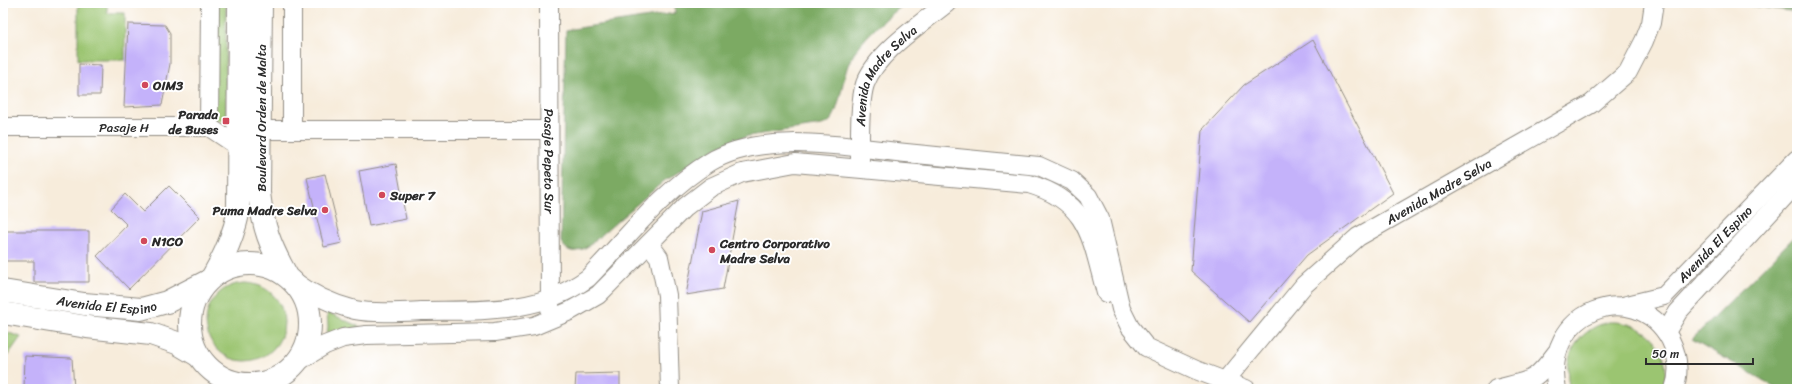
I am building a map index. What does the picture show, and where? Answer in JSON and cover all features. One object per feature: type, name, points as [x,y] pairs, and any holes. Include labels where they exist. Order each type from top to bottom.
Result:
[{"type":"main road","name":"Boulevard Orden de Malta","points":[[210,279],[226,254],[238,214],[239,3]]},
{"type":"main road","name":"Boulevard Orden de Malta","points":[[261,3],[261,130],[259,193],[262,218],[268,239],[289,278]]},
{"type":"main road","points":[[252,263],[274,268],[289,278],[305,299],[310,320],[307,342],[303,352],[284,376],[270,381],[249,384],[230,381],[212,372],[191,338],[190,318],[195,299],[210,279],[231,266],[252,263]]},
{"type":"main road","name":"Avenida El Espino","points":[[3,291],[84,304],[141,308],[167,302],[210,279]]},
{"type":"main road","name":"Avenida El Espino","points":[[3,313],[87,327],[150,334],[177,342],[212,372]]},
{"type":"street","points":[[210,3],[209,127],[239,146]]},
{"type":"street","points":[[292,3],[292,130]]},
{"type":"street","name":"Pasaje Pepeto Sur","points":[[549,3],[549,320]]},
{"type":"street","name":"Avenida Madre Selva","points":[[860,168],[864,93],[865,85],[872,70],[900,41],[947,3]]},
{"type":"street","name":"Avenida Madre Selva","points":[[1219,386],[1304,285],[1358,237],[1590,104],[1628,72],[1644,42],[1651,23],[1654,3]]},
{"type":"street","name":"Pasaje H","points":[[3,127],[209,127]]},
{"type":"street","points":[[261,130],[549,130]]},
{"type":"street","points":[[289,278],[309,293],[327,302],[357,311],[511,309],[550,299],[578,286],[588,278],[648,214],[688,177],[712,161],[742,149],[772,144],[816,144],[1039,166],[1072,181],[1088,196],[1100,219],[1121,309],[1130,327],[1139,339],[1146,347],[1219,386]]},
{"type":"street","name":"Avenida El Espino","points":[[1620,307],[1664,296],[1797,159]]},
{"type":"street","points":[[284,376],[325,345],[343,338],[366,335],[495,332],[534,326],[549,320],[570,311],[598,295],[685,207],[711,186],[742,173],[795,163],[1029,184],[1045,189],[1059,196],[1072,207],[1085,224],[1112,315],[1128,343],[1146,359],[1219,386],[1246,389]]},
{"type":"street","name":"Avenida El Espino","points":[[1666,332],[1678,312],[1797,183]]},
{"type":"street","points":[[649,244],[659,257],[667,295],[670,389]]},
{"type":"street","points":[[1496,389],[1535,378],[1542,372],[1556,352],[1566,332],[1582,317],[1601,309],[1620,307],[1642,313],[1652,318],[1666,332],[1674,347],[1678,363],[1677,380],[1674,389]]},
{"type":"street","points":[[1556,352],[1554,365],[1557,389]]},
{"type":"green space","points":[[78,3],[107,3],[107,13],[125,13],[125,60],[78,60]]},
{"type":"green space","points":[[213,3],[226,3],[226,121],[213,120]]},
{"type":"green space","points":[[675,3],[906,3],[874,30],[854,54],[847,69],[836,111],[829,122],[822,125],[748,136],[722,145],[664,181],[591,244],[579,251],[571,251],[561,242],[566,30],[675,13]]},
{"type":"green space","points":[[1731,3],[1797,3],[1797,12]]},
{"type":"green space","points":[[1797,234],[1797,389],[1778,389],[1692,339]]},
{"type":"green space","points":[[245,283],[260,286],[273,294],[281,307],[284,322],[281,337],[273,350],[260,358],[245,361],[230,358],[217,350],[209,337],[206,322],[209,307],[217,294],[230,286]]},
{"type":"green space","points":[[327,312],[360,327],[326,341],[328,327]]},
{"type":"green space","points":[[1608,322],[1635,326],[1646,332],[1655,340],[1661,350],[1665,362],[1666,375],[1663,389],[1570,389],[1568,367],[1570,356],[1574,347],[1588,331]]},
{"type":"green space","points":[[3,331],[21,337],[3,362]]},
{"type":"building","name":"OIM3","points":[[128,24],[165,25],[170,33],[170,64],[162,105],[124,107]]},
{"type":"building","points":[[1313,40],[1393,193],[1307,255],[1249,322],[1191,271],[1202,130],[1244,85]]},
{"type":"building","points":[[79,64],[101,65],[100,95],[79,95]]},
{"type":"building","name":"Super 7","points":[[396,164],[406,219],[369,226],[359,171]]},
{"type":"building","name":"Puma Madre Selva","points":[[325,174],[342,243],[324,247],[307,178]]},
{"type":"building","name":"N1CO","points":[[169,186],[200,217],[129,289],[97,256],[127,225],[111,209],[125,194],[143,212]]},
{"type":"building","name":"Centro Corporativo Madre Selva","points":[[739,201],[723,289],[686,295],[702,211]]},
{"type":"building","points":[[3,231],[89,231],[89,282],[34,282],[34,261],[3,261]]},
{"type":"building","points":[[25,356],[72,358],[74,389],[24,389]]},
{"type":"building","points":[[620,373],[620,389],[575,389],[576,374]]},
{"type":"place","name":"OIM3","points":[[145,85]]},
{"type":"place","name":"Parada de Buses","points":[[226,121]]},
{"type":"place","name":"Super 7","points":[[382,195]]},
{"type":"place","name":"Puma Madre Selva","points":[[325,210]]},
{"type":"place","name":"N1CO","points":[[144,241]]},
{"type":"place","name":"Centro Corporativo Madre Selva","points":[[712,250]]}]
